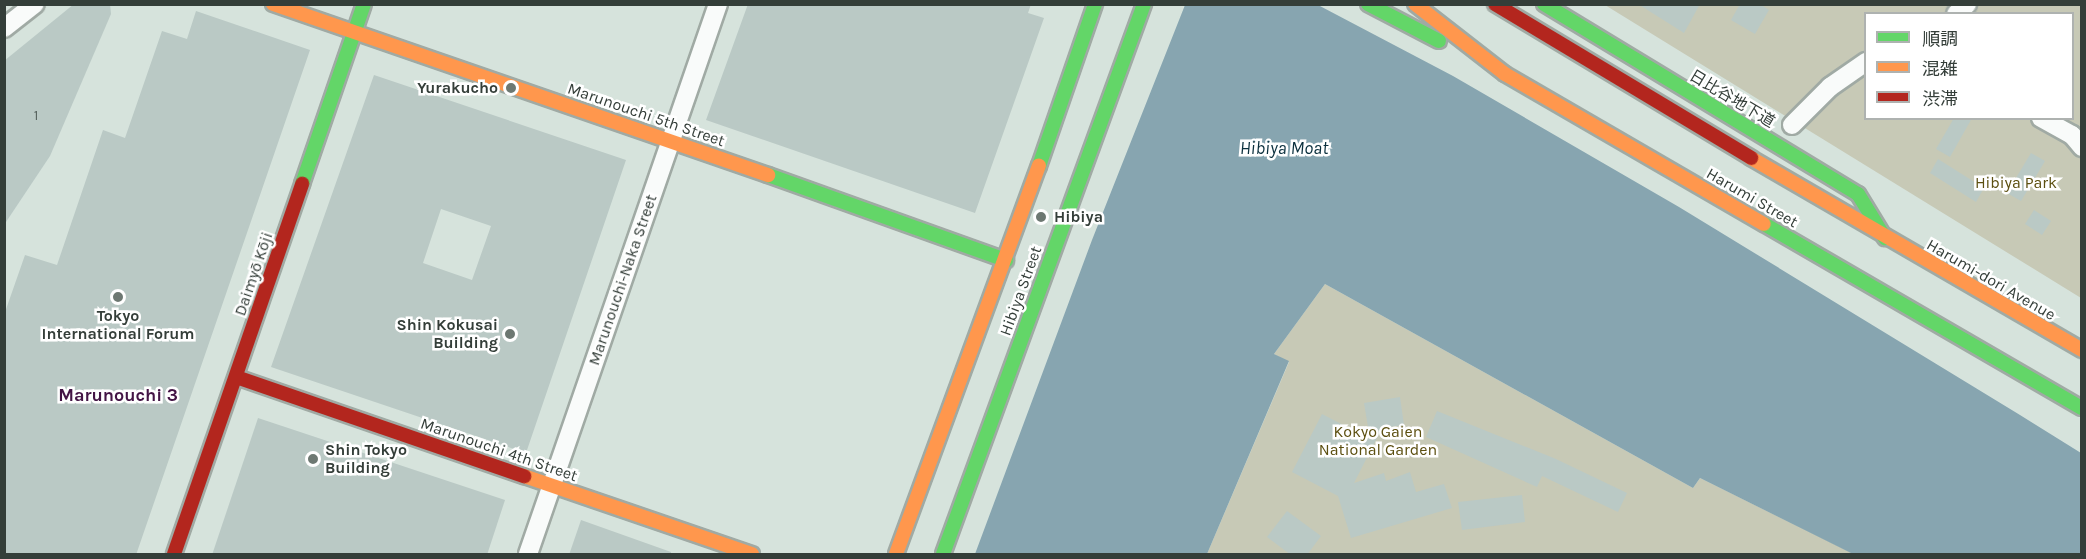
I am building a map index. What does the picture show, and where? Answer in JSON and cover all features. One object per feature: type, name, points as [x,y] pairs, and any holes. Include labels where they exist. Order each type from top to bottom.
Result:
[{"type":"main road","name":"Marunouchi 5th Street","points":[[273,4],[671,140],[1006,260]]},
{"type":"main road","name":"Daimyō Kōji","points":[[174,555],[364,4]]},
{"type":"main road","name":"Hibiya Street","points":[[896,555],[1006,260],[1095,4]]},
{"type":"main road","name":"Hibiya Street","points":[[942,555],[1144,4]]},
{"type":"main road","points":[[1368,4],[1505,74]]},
{"type":"main road","name":"Harumi Street","points":[[1415,4],[1505,74],[2082,408]]},
{"type":"main road","name":"Harumi Street","points":[[1496,4],[1885,238]]},
{"type":"main road","name":"日比谷地下道","points":[[1544,4],[1858,194],[1885,238]]},
{"type":"main road","name":"Harumi-dori Avenue","points":[[1885,238],[2082,350]]},
{"type":"main road","name":"Marunouchi 4th Street","points":[[236,377],[752,555]]},
{"type":"street","points":[[4,28],[35,4]]},
{"type":"street","name":"Marunouchi-Naka Street","points":[[528,555],[718,4]]},
{"type":"street","points":[[1792,125],[1830,87],[1864,63]]},
{"type":"street","points":[[2045,120],[2073,135],[2082,147]]},
{"type":"green space","name":"Hibiya Park","points":[[1605,5],[2081,5],[2081,298]]},
{"type":"green space","name":"Kokyo Gaien National Garden","points":[[1325,284],[1693,488],[1700,478],[1854,554],[1207,554],[1289,362],[1274,354]]},
{"type":"water","name":"Hibiya Moat","points":[[1185,5],[1318,5],[1453,76],[1679,207],[2020,415],[2081,453],[2081,554],[1853,554],[1700,478],[1693,488],[1325,284],[1274,354],[1289,361],[1207,554],[975,554],[1092,240]]},
{"type":"building","points":[[74,4],[110,4],[111,14],[50,156],[4,225],[4,61]]},
{"type":"building","points":[[748,4],[1031,4],[1028,13],[1044,18],[975,213],[706,120]]},
{"type":"building","points":[[1638,4],[1700,4],[1684,33]]},
{"type":"building","points":[[1740,4],[1760,4],[1769,10],[1755,34],[1731,20]]},
{"type":"building","name":"Tokyo International Forum","points":[[196,11],[310,50],[136,555],[4,555],[4,315],[25,255],[57,265],[103,130],[125,138],[162,31],[187,39]]},
{"type":"building","name":"Shin Kokusai Building","points":[[374,75],[626,160],[526,453],[271,367]],"holes":[[[441,209],[491,226],[472,280],[423,263]]]},
{"type":"building","points":[[1953,120],[1971,120],[1950,157],[1936,149]]},
{"type":"building","points":[[2031,153],[2045,161],[2021,201],[2007,193]]},
{"type":"building","points":[[1938,159],[1984,188],[1976,202],[1930,173]]},
{"type":"building","points":[[2034,210],[2051,221],[2042,235],[2025,224]]},
{"type":"building","points":[[1400,397],[1404,425],[1382,428],[1354,483],[1384,473],[1386,481],[1410,472],[1416,492],[1444,484],[1452,508],[1351,538],[1338,496],[1292,472],[1322,414],[1370,439],[1364,403]]},
{"type":"building","points":[[1437,411],[1556,459],[1627,493],[1618,512],[1542,476],[1537,487],[1426,437]]},
{"type":"building","name":"Shin Tokyo Building","points":[[258,418],[505,500],[487,555],[212,555]]},
{"type":"building","points":[[1522,495],[1525,522],[1462,530],[1458,502]]},
{"type":"building","points":[[1287,511],[1321,536],[1307,555],[1291,555],[1267,537]]},
{"type":"building","points":[[581,520],[671,552],[671,555],[569,555]]},
{"type":"traffic: fast","points":[[302,184],[364,4]]},
{"type":"traffic: fast","points":[[1039,166],[1095,4]]},
{"type":"traffic: fast","points":[[943,554],[1144,4]]},
{"type":"traffic: fast","points":[[1368,4],[1439,41]]},
{"type":"traffic: fast","points":[[1544,4],[1858,194],[1885,238]]},
{"type":"traffic: fast","points":[[768,175],[1006,260]]},
{"type":"traffic: fast","points":[[1764,224],[2082,408]]},
{"type":"traffic: slow","points":[[273,4],[768,175]]},
{"type":"traffic: slow","points":[[1415,4],[1505,74],[1764,224]]},
{"type":"traffic: slow","points":[[1751,158],[2082,350]]},
{"type":"traffic: slow","points":[[896,554],[1039,166]]},
{"type":"traffic: slow","points":[[524,476],[752,554]]},
{"type":"traffic: jam","points":[[1495,4],[1751,158]]},
{"type":"traffic: jam","points":[[174,554],[302,184]]},
{"type":"traffic: jam","points":[[236,377],[524,476]]},
{"type":"place","name":"Yurakucho","points":[[511,88]]},
{"type":"place","name":"Hibiya","points":[[1041,217]]},
{"type":"place","name":"Tokyo International Forum","points":[[118,297]]},
{"type":"place","name":"Shin Kokusai Building","points":[[510,334]]},
{"type":"place","name":"Shin Tokyo Building","points":[[313,459]]},
{"type":"district","name":"Marunouchi 3","points":[[118,395]]}]
